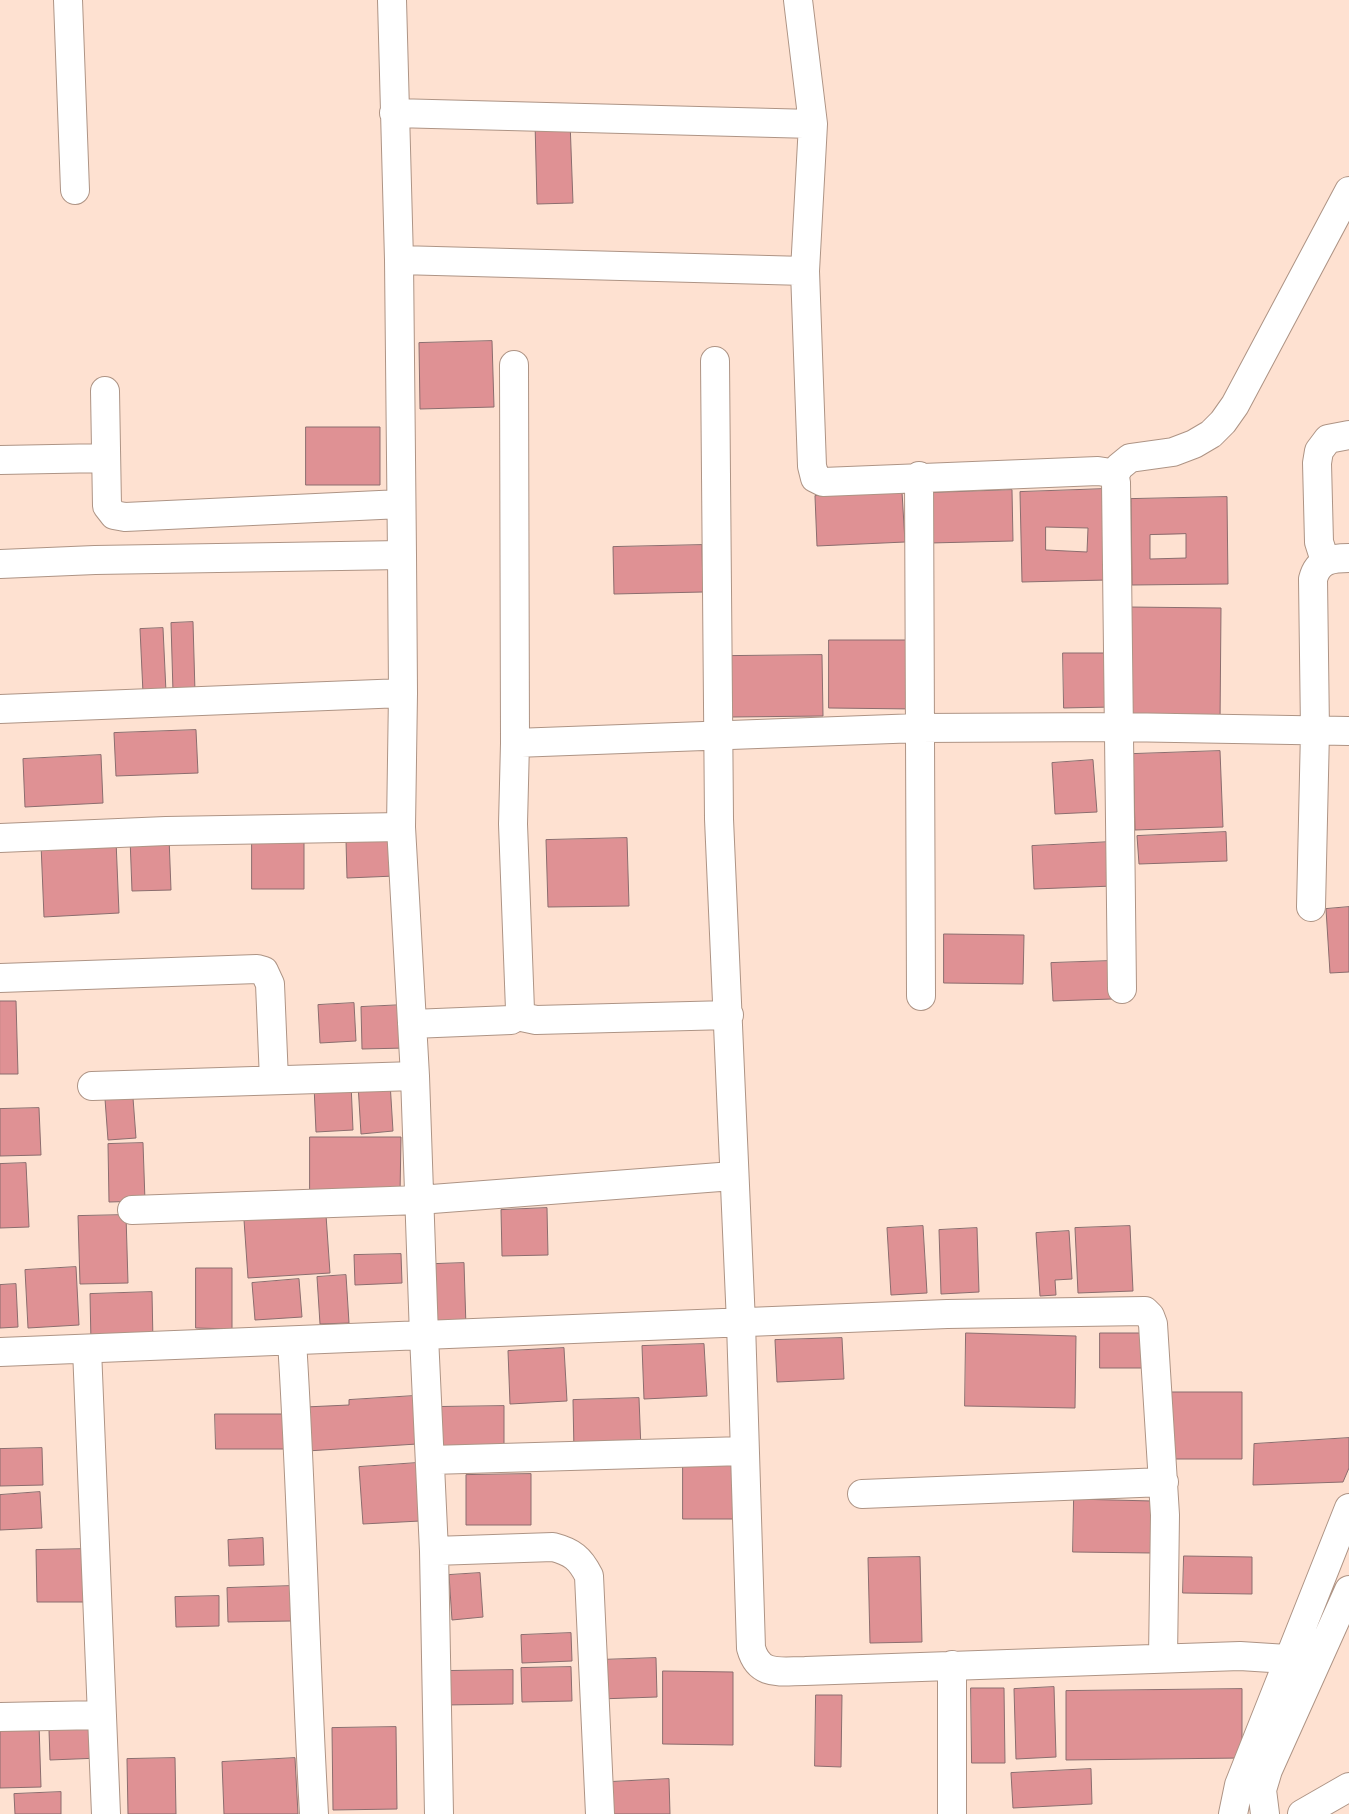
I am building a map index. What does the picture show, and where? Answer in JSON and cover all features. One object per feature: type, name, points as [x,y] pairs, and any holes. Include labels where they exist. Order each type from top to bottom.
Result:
[{"type":"street","points":[[68,0],[75,190]]},
{"type":"street","points":[[392,0],[399,260],[403,693],[401,827],[415,1076],[424,1336],[431,1460],[439,1814]]},
{"type":"street","points":[[798,0],[813,124],[805,271],[812,466],[815,478],[823,482],[919,476],[1098,471],[1106,471],[1114,477],[1118,492],[1118,727],[1122,989]]},
{"type":"street","points":[[394,113],[813,124]]},
{"type":"street","points":[[1114,477],[1119,467],[1130,458],[1173,452],[1187,447],[1211,434],[1223,422],[1349,191]]},
{"type":"street","points":[[399,260],[805,271]]},
{"type":"street","points":[[715,361],[719,819],[729,1015],[733,1176],[741,1323],[751,1648],[759,1666],[776,1671],[1240,1656],[1287,1659]]},
{"type":"street","points":[[514,365],[515,743],[513,824],[521,1000],[517,1016]]},
{"type":"street","points":[[105,391],[107,506],[114,515],[125,517],[401,504]]},
{"type":"street","points":[[1311,907],[1316,731],[1313,579],[1315,570],[1337,559],[1319,542],[1319,451],[1328,439],[1349,434]]},
{"type":"street","points":[[0,460],[106,458]]},
{"type":"street","points":[[919,476],[920,996]]},
{"type":"street","points":[[0,564],[402,555]]},
{"type":"street","points":[[0,708],[403,693]]},
{"type":"street","points":[[515,743],[718,737],[918,728],[1118,727],[1349,731]]},
{"type":"street","points":[[0,838],[166,831],[401,827]]},
{"type":"street","points":[[0,978],[257,969],[264,971],[270,984],[274,1080]]},
{"type":"street","points":[[412,1024],[503,1021],[517,1016],[536,1020],[729,1015]]},
{"type":"street","points":[[92,1086],[415,1076]]},
{"type":"street","points":[[132,1210],[419,1200],[733,1176]]},
{"type":"street","points":[[0,1352],[292,1342],[947,1314],[1145,1311],[1150,1316],[1153,1324],[1164,1482],[1166,1559],[1163,1658]]},
{"type":"street","points":[[292,1342],[298,1438],[304,1650],[314,1814]]},
{"type":"street","points":[[88,1349],[106,1814]]},
{"type":"street","points":[[431,1460],[744,1451]]},
{"type":"street","points":[[862,1494],[1164,1482]]},
{"type":"street","points":[[1233,1814],[1239,1785],[1287,1659],[1349,1508]]},
{"type":"street","points":[[434,1551],[553,1547],[571,1552],[581,1561],[589,1576],[600,1814]]},
{"type":"street","points":[[1265,1814],[1262,1790],[1268,1770],[1349,1590]]},
{"type":"street","points":[[952,1665],[952,1814]]},
{"type":"street","points":[[0,1718],[102,1715]]},
{"type":"street","points":[[1302,1814],[1349,1787]]},
{"type":"building","points":[[570,121],[573,203],[537,204],[535,122]]},
{"type":"building","points":[[492,341],[494,407],[420,409],[419,343]]},
{"type":"building","points":[[306,427],[380,427],[380,485],[306,485]]},
{"type":"building","points":[[1105,489],[1107,580],[1022,582],[1020,492]],"holes":[[[1046,527],[1088,528],[1087,552],[1046,550]]]},
{"type":"building","points":[[1012,490],[1013,541],[930,543],[929,493]]},
{"type":"building","points":[[902,492],[905,542],[817,546],[815,496]]},
{"type":"building","points":[[1227,497],[1228,584],[1132,585],[1131,499]],"holes":[[[1186,534],[1186,558],[1150,559],[1150,535]]]},
{"type":"building","points":[[702,545],[703,592],[614,594],[613,547]]},
{"type":"building","points":[[1128,607],[1221,608],[1220,724],[1128,722]]},
{"type":"building","points":[[193,622],[195,692],[173,692],[171,623]]},
{"type":"building","points":[[163,628],[166,692],[143,693],[140,629]]},
{"type":"building","points":[[829,640],[915,640],[915,709],[829,708]]},
{"type":"building","points":[[1063,653],[1111,653],[1112,707],[1064,708]]},
{"type":"building","points":[[822,655],[823,716],[732,717],[731,656]]},
{"type":"building","points":[[196,730],[198,773],[116,776],[114,733]]},
{"type":"building","points":[[1220,751],[1223,827],[1135,830],[1133,754]]},
{"type":"building","points":[[101,755],[103,803],[25,807],[23,759]]},
{"type":"building","points":[[1093,760],[1097,812],[1055,814],[1052,763]]},
{"type":"building","points":[[1226,832],[1227,861],[1139,864],[1137,836]]},
{"type":"building","points":[[252,835],[304,835],[304,889],[252,889]]},
{"type":"building","points":[[169,837],[171,890],[132,891],[130,838]]},
{"type":"building","points":[[394,838],[395,876],[347,878],[346,840]]},
{"type":"building","points":[[627,838],[629,906],[548,907],[546,840]]},
{"type":"building","points":[[116,840],[119,913],[44,917],[41,844]]},
{"type":"building","points":[[1111,842],[1113,886],[1034,889],[1032,846]]},
{"type":"building","points":[[1349,907],[1349,972],[1330,973],[1326,909]]},
{"type":"building","points":[[944,934],[1024,935],[1023,984],[944,983]]},
{"type":"building","points":[[1110,961],[1112,999],[1053,1001],[1051,963]]},
{"type":"building","points":[[0,1001],[16,1001],[18,1074],[0,1074]]},
{"type":"building","points":[[354,1003],[356,1041],[320,1043],[318,1005]]},
{"type":"building","points":[[404,1005],[406,1048],[362,1049],[361,1007]]},
{"type":"building","points":[[390,1082],[393,1131],[361,1134],[358,1084]]},
{"type":"building","points":[[351,1083],[353,1130],[316,1132],[314,1085]]},
{"type":"building","points":[[133,1098],[136,1138],[108,1140],[105,1099]]},
{"type":"building","points":[[39,1108],[41,1155],[0,1156],[0,1109]]},
{"type":"building","points":[[310,1137],[401,1137],[400,1194],[310,1193]]},
{"type":"building","points":[[143,1143],[145,1201],[109,1202],[108,1144]]},
{"type":"building","points":[[26,1163],[29,1227],[0,1228],[0,1164]]},
{"type":"building","points":[[547,1208],[548,1255],[502,1256],[501,1210]]},
{"type":"building","points":[[126,1215],[128,1283],[80,1284],[78,1216]]},
{"type":"building","points":[[326,1215],[330,1273],[248,1278],[244,1220]]},
{"type":"building","points":[[923,1226],[927,1293],[891,1295],[887,1228]]},
{"type":"building","points":[[1130,1226],[1133,1291],[1078,1293],[1075,1228]]},
{"type":"building","points":[[977,1228],[979,1292],[941,1294],[939,1230]]},
{"type":"building","points":[[1069,1231],[1072,1279],[1055,1280],[1056,1295],[1040,1296],[1036,1233]]},
{"type":"building","points":[[401,1254],[402,1283],[355,1285],[354,1255]]},
{"type":"building","points":[[464,1263],[466,1327],[437,1327],[435,1264]]},
{"type":"building","points":[[76,1267],[79,1325],[28,1328],[25,1270]]},
{"type":"building","points":[[196,1268],[232,1268],[232,1329],[196,1328]]},
{"type":"building","points":[[346,1275],[349,1323],[320,1324],[317,1277]]},
{"type":"building","points":[[299,1279],[302,1317],[255,1320],[252,1283]]},
{"type":"building","points":[[16,1284],[18,1327],[0,1328],[0,1285]]},
{"type":"building","points":[[152,1292],[153,1342],[91,1343],[90,1294]]},
{"type":"building","points":[[966,1333],[1076,1336],[1075,1408],[965,1406]]},
{"type":"building","points":[[1100,1333],[1144,1333],[1143,1368],[1100,1368]]},
{"type":"building","points":[[842,1338],[844,1379],[777,1382],[775,1340]]},
{"type":"building","points":[[704,1344],[707,1396],[644,1399],[642,1346]]},
{"type":"building","points":[[564,1348],[567,1401],[510,1404],[508,1351]]},
{"type":"building","points":[[1171,1392],[1242,1392],[1242,1459],[1171,1459]]},
{"type":"building","points":[[414,1396],[417,1444],[307,1451],[305,1407],[349,1405],[349,1400]]},
{"type":"building","points":[[639,1398],[641,1450],[574,1452],[573,1400]]},
{"type":"building","points":[[504,1406],[504,1450],[436,1451],[435,1407]]},
{"type":"building","points":[[215,1414],[288,1414],[287,1449],[216,1449]]},
{"type":"building","points":[[1349,1438],[1349,1468],[1343,1482],[1253,1485],[1254,1444]]},
{"type":"building","points":[[42,1448],[43,1485],[0,1486],[0,1449]]},
{"type":"building","points":[[683,1460],[735,1460],[735,1519],[683,1519]]},
{"type":"building","points":[[417,1463],[420,1521],[363,1524],[359,1467]]},
{"type":"building","points":[[531,1474],[531,1525],[466,1525],[466,1475]]},
{"type":"building","points":[[40,1492],[42,1528],[0,1530],[0,1495]]},
{"type":"building","points":[[1074,1499],[1152,1501],[1152,1553],[1073,1552]]},
{"type":"building","points":[[263,1538],[264,1565],[229,1566],[228,1540]]},
{"type":"building","points":[[89,1549],[89,1602],[37,1602],[36,1550]]},
{"type":"building","points":[[1184,1556],[1252,1557],[1252,1594],[1183,1593]]},
{"type":"building","points":[[920,1557],[922,1642],[870,1643],[868,1558]]},
{"type":"building","points":[[480,1573],[483,1617],[452,1620],[449,1575]]},
{"type":"building","points":[[292,1586],[292,1621],[228,1622],[227,1588]]},
{"type":"building","points":[[219,1596],[219,1626],[176,1627],[175,1597]]},
{"type":"building","points":[[571,1633],[572,1661],[522,1663],[521,1635]]},
{"type":"building","points":[[656,1658],[657,1697],[599,1699],[598,1660]]},
{"type":"building","points":[[571,1667],[572,1701],[522,1702],[521,1668]]},
{"type":"building","points":[[513,1670],[513,1704],[445,1705],[444,1671]]},
{"type":"building","points":[[663,1671],[733,1672],[733,1745],[663,1744]]},
{"type":"building","points":[[1054,1687],[1056,1757],[1016,1759],[1014,1689]]},
{"type":"building","points":[[971,1688],[1004,1688],[1005,1763],[972,1763]]},
{"type":"building","points":[[1242,1689],[1242,1758],[1066,1760],[1066,1691]]},
{"type":"building","points":[[816,1695],[842,1695],[841,1767],[815,1766]]},
{"type":"building","points":[[39,1724],[41,1787],[0,1788],[0,1726]]},
{"type":"building","points":[[396,1727],[397,1809],[333,1810],[332,1728]]},
{"type":"building","points":[[99,1728],[100,1758],[50,1760],[49,1730]]},
{"type":"building","points":[[175,1758],[176,1814],[128,1814],[127,1759]]},
{"type":"building","points":[[295,1758],[298,1814],[224,1814],[222,1762]]},
{"type":"building","points":[[1091,1769],[1092,1804],[1013,1808],[1011,1773]]},
{"type":"building","points":[[669,1779],[670,1814],[612,1814],[610,1782]]},
{"type":"building","points":[[61,1792],[61,1814],[15,1814],[14,1794]]}]
